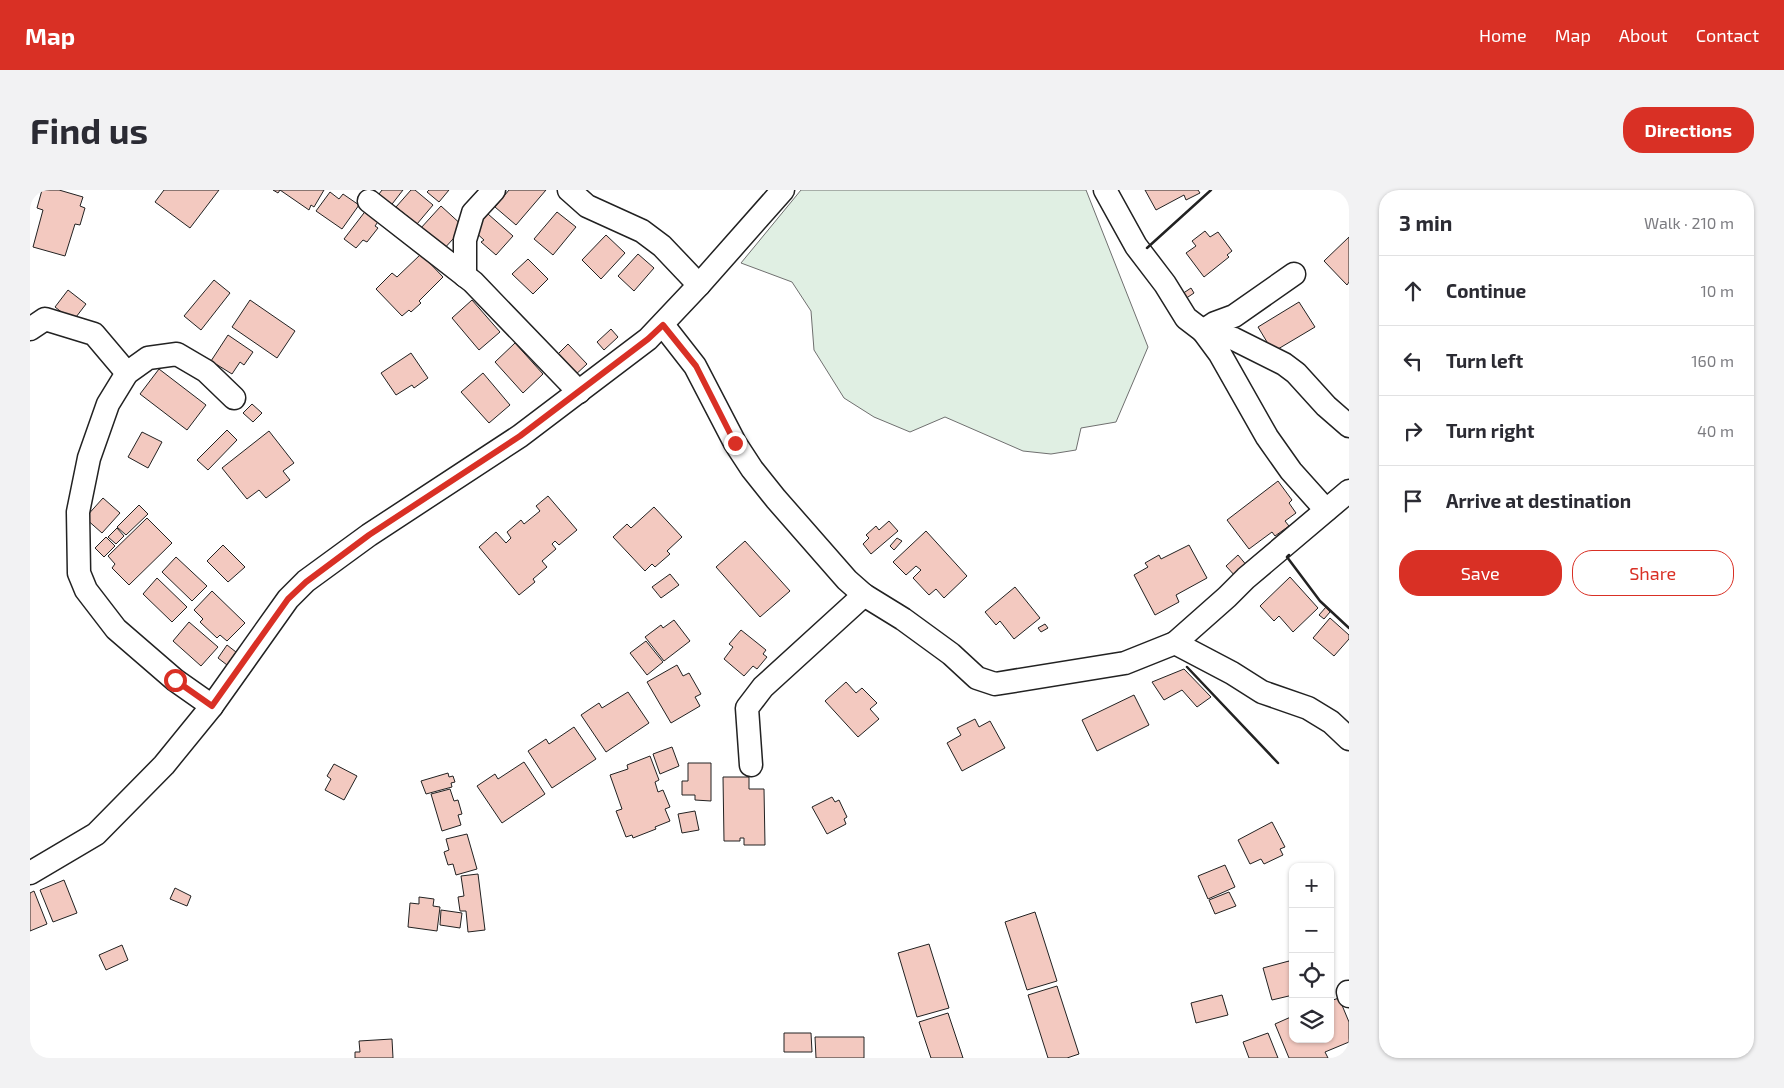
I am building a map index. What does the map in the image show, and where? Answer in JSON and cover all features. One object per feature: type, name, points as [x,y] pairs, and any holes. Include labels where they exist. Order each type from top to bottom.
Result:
[{"type":"street","points":[[464,276],[464,240],[473,213],[494,190]]},
{"type":"street","points":[[569,190],[587,206],[642,231],[662,246],[699,285]]},
{"type":"street","points":[[30,873],[96,834],[164,765],[212,706],[288,599],[306,582],[369,535],[520,436],[648,339],[699,285],[782,190]]},
{"type":"street","points":[[1105,190],[1136,246],[1165,284],[1186,318],[1203,330],[1234,339],[1284,364],[1296,373],[1326,406],[1349,426]]},
{"type":"street","points":[[369,201],[464,276],[579,392]]},
{"type":"street","points":[[1203,330],[1234,316],[1294,274]]},
{"type":"street","points":[[30,329],[46,319],[94,334],[127,373]]},
{"type":"street","points":[[663,325],[696,366],[735,443],[752,469],[834,566],[864,595],[904,618],[951,654],[977,678],[995,684],[1125,663],[1175,643],[1246,578],[1349,491]]},
{"type":"street","points":[[1203,330],[1220,354],[1267,437],[1290,470],[1326,510]]},
{"type":"street","points":[[212,706],[175,680],[116,629],[86,590],[80,573],[78,512],[89,458],[108,404],[127,373],[148,358],[177,354],[206,371],[234,398]]},
{"type":"street","points":[[751,765],[747,708],[763,687],[864,595]]},
{"type":"street","points":[[1175,643],[1232,673],[1262,692],[1308,708],[1331,722],[1349,739]]},
{"type":"green space","points":[[801,190],[1086,190],[1148,347],[1116,422],[1081,428],[1076,450],[1051,454],[1023,451],[945,417],[910,432],[874,417],[844,398],[814,350],[811,311],[792,282],[741,263]]},
{"type":"building","points":[[42,190],[59,190],[83,197],[80,206],[85,208],[80,225],[75,224],[65,256],[33,247],[43,210],[37,208]]},
{"type":"building","points":[[164,190],[219,190],[190,228],[155,202]]},
{"type":"building","points":[[280,190],[324,190],[314,207],[311,205],[309,210]]},
{"type":"building","points":[[382,190],[403,190],[389,208],[376,198]]},
{"type":"building","points":[[411,190],[415,190],[433,205],[417,224],[396,207]]},
{"type":"building","points":[[429,190],[449,190],[439,202],[427,192]]},
{"type":"building","points":[[509,190],[546,190],[516,225],[495,207]]},
{"type":"building","points":[[1145,190],[1198,190],[1200,193],[1186,200],[1184,195],[1156,210]]},
{"type":"building","points":[[330,192],[339,199],[343,194],[359,205],[342,229],[316,211]]},
{"type":"building","points":[[441,206],[464,227],[442,251],[420,229]]},
{"type":"building","points":[[367,209],[380,219],[375,226],[378,228],[367,242],[363,240],[356,248],[344,239]]},
{"type":"building","points":[[557,212],[576,227],[553,255],[534,239]]},
{"type":"building","points":[[488,214],[513,236],[496,255],[481,242],[484,240],[473,230]]},
{"type":"building","points":[[1205,231],[1210,237],[1218,232],[1232,251],[1227,255],[1229,257],[1204,277],[1186,253],[1196,246],[1192,241]]},
{"type":"building","points":[[606,235],[625,253],[601,279],[582,260]]},
{"type":"building","points":[[1349,237],[1349,282],[1347,285],[1324,261]]},
{"type":"building","points":[[421,254],[443,277],[419,301],[421,303],[411,312],[409,310],[402,316],[376,289],[392,273],[397,277]]},
{"type":"building","points":[[638,254],[654,268],[634,291],[618,276]]},
{"type":"building","points":[[528,259],[548,279],[533,294],[512,274]]},
{"type":"building","points":[[214,280],[230,293],[201,330],[184,316]]},
{"type":"building","points":[[1191,288],[1194,293],[1182,301],[1179,296]]},
{"type":"building","points":[[68,290],[86,304],[73,321],[55,307]]},
{"type":"building","points":[[250,300],[295,331],[277,358],[232,327]]},
{"type":"building","points":[[472,300],[500,332],[479,350],[452,318]]},
{"type":"building","points":[[1299,302],[1315,327],[1273,352],[1258,327]]},
{"type":"building","points":[[611,329],[618,337],[604,350],[597,342]]},
{"type":"building","points":[[228,335],[253,352],[244,365],[240,362],[232,374],[211,361]]},
{"type":"building","points":[[515,343],[543,374],[523,393],[495,362]]},
{"type":"building","points":[[568,344],[587,364],[573,377],[554,358]]},
{"type":"building","points":[[411,353],[428,378],[414,388],[412,385],[396,395],[381,373]]},
{"type":"building","points":[[159,369],[206,405],[187,430],[140,394]]},
{"type":"building","points":[[483,373],[510,405],[489,423],[461,392]]},
{"type":"building","points":[[252,404],[262,413],[253,422],[243,413]]},
{"type":"building","points":[[227,430],[237,440],[208,470],[197,460]]},
{"type":"building","points":[[269,431],[294,463],[283,471],[290,480],[266,498],[259,490],[247,499],[222,468]]},
{"type":"building","points":[[142,432],[162,442],[148,468],[128,457]]},
{"type":"building","points":[[1278,481],[1292,500],[1289,503],[1296,513],[1285,521],[1289,526],[1275,536],[1272,532],[1249,549],[1227,520]]},
{"type":"building","points":[[548,496],[577,530],[559,545],[555,541],[552,544],[556,549],[542,561],[547,567],[533,579],[535,582],[519,595],[479,547],[496,532],[506,543],[511,538],[507,532],[521,520],[524,524],[540,511],[536,506]]},
{"type":"building","points":[[103,498],[120,513],[102,533],[85,518]]},
{"type":"building","points":[[139,505],[148,514],[126,535],[117,527]]},
{"type":"building","points":[[654,507],[682,537],[667,551],[670,554],[655,567],[652,564],[645,571],[613,537],[627,524],[631,528]]},
{"type":"building","points":[[147,518],[172,543],[129,585],[112,568],[115,564],[108,556]]},
{"type":"building","points":[[889,521],[898,531],[871,554],[863,544],[869,538],[866,535],[876,526],[879,530]]},
{"type":"building","points":[[117,528],[124,536],[116,544],[108,537]]},
{"type":"building","points":[[926,531],[967,576],[944,598],[936,589],[929,595],[913,578],[921,570],[916,566],[906,575],[893,562]]},
{"type":"building","points":[[106,537],[115,546],[104,557],[95,548]]},
{"type":"building","points":[[897,538],[902,541],[894,550],[890,546]]},
{"type":"building","points":[[745,541],[790,591],[760,617],[716,567]]},
{"type":"building","points":[[223,545],[245,567],[228,582],[207,561]]},
{"type":"building","points":[[1189,545],[1207,578],[1176,595],[1179,602],[1155,615],[1134,575],[1148,567],[1145,563],[1159,555],[1161,559]]},
{"type":"building","points":[[1238,555],[1248,567],[1236,577],[1226,566]]},
{"type":"building","points":[[176,557],[207,586],[192,601],[162,572]]},
{"type":"building","points":[[670,574],[679,585],[661,598],[652,587]]},
{"type":"building","points":[[1290,577],[1318,608],[1293,632],[1279,616],[1274,621],[1260,606]]},
{"type":"building","points":[[157,578],[187,607],[172,622],[143,594]]},
{"type":"building","points":[[1015,587],[1040,618],[1014,639],[1000,621],[996,625],[985,612]]},
{"type":"building","points":[[212,591],[245,623],[227,641],[220,635],[217,638],[200,622],[203,619],[194,610]]},
{"type":"building","points":[[1326,607],[1330,612],[1324,619],[1319,615]]},
{"type":"building","points":[[1330,618],[1349,635],[1349,639],[1334,656],[1313,638]]},
{"type":"building","points":[[674,620],[690,641],[664,661],[645,637],[661,625],[663,628]]},
{"type":"building","points":[[189,622],[218,647],[201,666],[173,641]]},
{"type":"building","points":[[1045,624],[1048,628],[1041,632],[1038,628]]},
{"type":"building","points":[[741,630],[766,650],[763,654],[767,657],[757,669],[753,666],[744,676],[724,659],[733,647],[729,644]]},
{"type":"building","points":[[646,641],[663,662],[647,675],[630,653]]},
{"type":"building","points":[[227,645],[236,652],[227,665],[218,658]]},
{"type":"building","points":[[677,665],[683,676],[689,673],[701,694],[695,697],[700,706],[671,723],[647,682]]},
{"type":"building","points":[[1184,669],[1211,697],[1197,707],[1182,690],[1164,700],[1152,682]]},
{"type":"building","points":[[846,682],[856,693],[862,688],[877,703],[870,709],[879,719],[858,737],[825,701]]},
{"type":"building","points":[[628,692],[649,723],[606,752],[581,715],[599,703],[602,708]]},
{"type":"building","points":[[1134,695],[1149,725],[1097,751],[1082,720]]},
{"type":"building","points":[[975,719],[979,727],[990,721],[1005,748],[962,771],[947,743],[961,735],[957,728]]},
{"type":"building","points":[[574,727],[596,759],[552,788],[528,751],[546,739],[549,744]]},
{"type":"building","points":[[672,747],[679,766],[660,774],[653,754]]},
{"type":"building","points":[[650,756],[659,780],[655,782],[658,792],[663,790],[670,807],[665,809],[670,821],[633,838],[632,835],[626,837],[616,811],[622,809],[610,775],[628,769],[627,765]]},
{"type":"building","points":[[524,762],[545,794],[502,823],[477,786],[495,774],[498,779]]},
{"type":"building","points":[[688,763],[711,763],[711,801],[695,800],[695,795],[682,795],[682,781],[688,781]]},
{"type":"building","points":[[334,764],[357,776],[344,800],[325,790],[331,779],[327,776]]},
{"type":"building","points":[[448,773],[449,777],[453,776],[455,782],[451,783],[452,787],[426,794],[421,781]]},
{"type":"building","points":[[723,777],[749,777],[749,789],[764,789],[765,845],[744,845],[744,838],[740,838],[740,841],[724,841]]},
{"type":"building","points":[[450,789],[454,801],[458,800],[462,814],[458,815],[461,825],[442,831],[431,794]]},
{"type":"building","points":[[832,797],[835,802],[839,800],[847,817],[844,819],[846,824],[827,834],[812,807]]},
{"type":"building","points":[[695,811],[699,830],[682,833],[678,814]]},
{"type":"building","points":[[1272,822],[1285,847],[1280,849],[1283,855],[1264,864],[1261,859],[1250,864],[1238,840]]},
{"type":"building","points":[[467,834],[477,869],[456,875],[453,864],[448,865],[444,852],[449,850],[446,839]]},
{"type":"building","points":[[1225,865],[1235,887],[1208,899],[1198,876]]},
{"type":"building","points":[[478,874],[485,930],[468,932],[466,911],[460,911],[458,897],[464,896],[461,876]]},
{"type":"building","points":[[64,880],[77,913],[53,922],[40,890]]},
{"type":"building","points":[[175,888],[191,896],[187,906],[170,899]]},
{"type":"building","points":[[34,891],[47,924],[30,931],[30,893]]},
{"type":"building","points":[[1229,892],[1236,906],[1215,914],[1209,900]]},
{"type":"building","points":[[419,897],[434,899],[433,906],[440,907],[437,931],[408,927],[410,903],[419,904]]},
{"type":"building","points":[[441,910],[462,913],[460,928],[440,925]]},
{"type":"building","points":[[1035,912],[1057,981],[1027,990],[1005,922]]},
{"type":"building","points":[[929,944],[949,1008],[917,1017],[898,953]]},
{"type":"building","points":[[122,945],[128,960],[106,970],[99,955]]},
{"type":"building","points":[[1289,961],[1289,996],[1272,1000],[1263,968]]},
{"type":"building","points":[[1057,986],[1079,1054],[1067,1058],[1048,1058],[1028,995]]},
{"type":"building","points":[[1222,995],[1228,1015],[1196,1023],[1191,1003]]},
{"type":"building","points":[[1339,998],[1349,1022],[1349,1042],[1325,1052],[1328,1058],[1289,1058],[1275,1024],[1289,1018],[1289,1043],[1334,1043],[1334,1000]]},
{"type":"building","points":[[948,1013],[963,1058],[931,1058],[919,1022]]},
{"type":"building","points":[[784,1033],[811,1033],[812,1052],[784,1052]]},
{"type":"building","points":[[1268,1033],[1278,1058],[1249,1058],[1243,1042]]},
{"type":"building","points":[[815,1037],[864,1037],[864,1058],[816,1058]]},
{"type":"building","points":[[392,1039],[393,1058],[355,1058],[355,1052],[360,1052],[359,1041]]},
{"type":"wall","points":[[1147,248],[1211,190]]},
{"type":"wall","points":[[1289,555],[1287,557],[1320,601],[1349,628]]},
{"type":"wall","points":[[1187,667],[1278,763]]},
{"type":"route","points":[[175,680],[212,706],[288,599],[306,582],[369,535],[520,436],[648,339],[663,325],[696,366],[735,443]]}]
